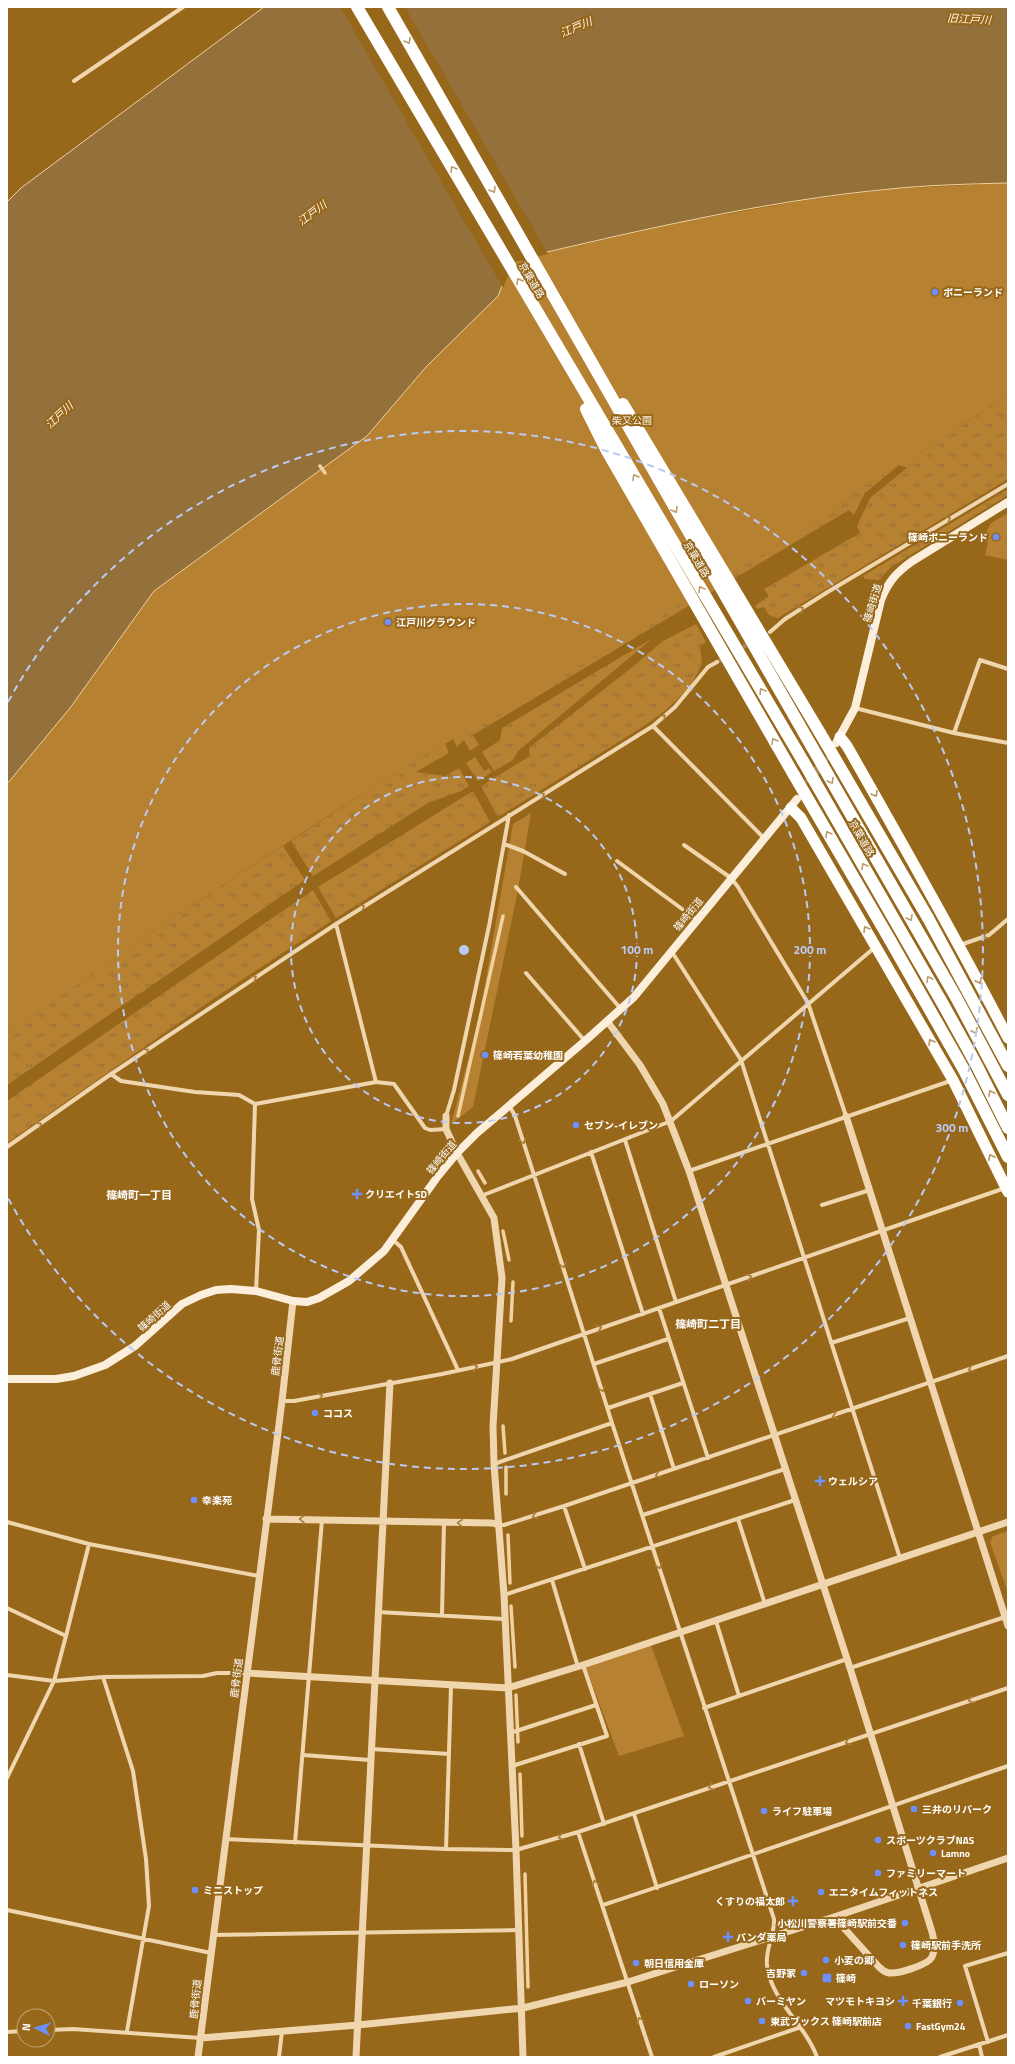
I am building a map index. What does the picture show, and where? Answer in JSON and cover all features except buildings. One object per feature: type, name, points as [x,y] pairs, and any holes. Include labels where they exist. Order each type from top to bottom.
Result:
[{"type":"highway","name":"京葉道路","points":[[357,7],[532,303],[716,626],[803,761],[948,1012],[1008,1128]]},
{"type":"highway","name":"京葉道路","points":[[388,7],[735,615],[957,998],[1008,1095]]},
{"type":"highway","points":[[550,291],[642,433],[746,608],[928,918],[1008,1066]]},
{"type":"highway","points":[[716,626],[794,775],[964,1070],[1008,1157]]},
{"type":"highway","points":[[838,740],[847,746],[960,945],[1008,1038]]},
{"type":"highway","points":[[794,803],[801,818],[953,1080],[1007,1190]]},
{"type":"main road","name":"篠崎街道","points":[[838,740],[855,708],[881,600],[886,586],[896,572],[1008,502]]},
{"type":"main road","name":"篠崎街道","points":[[7,1379],[56,1379],[91,1371],[120,1357],[135,1346],[170,1313],[201,1295],[216,1290],[231,1289],[256,1291],[293,1301],[307,1302],[335,1290],[374,1261],[393,1240],[457,1153],[508,1105],[621,1009],[672,951],[794,803]]},
{"type":"street","points":[[74,81],[183,7]]},
{"type":"street","points":[[770,632],[785,619],[826,593],[1008,484]]},
{"type":"street","points":[[954,733],[980,660],[1008,669]]},
{"type":"street","points":[[7,1147],[112,1074],[336,924],[653,726],[675,707],[708,667],[717,662]]},
{"type":"street","points":[[855,708],[954,733],[1008,743]]},
{"type":"street","points":[[653,726],[764,838]]},
{"type":"street","points":[[509,815],[489,926],[463,1051],[446,1116],[446,1129],[457,1153],[494,1218],[502,1278],[493,1426],[494,1464],[504,1595],[516,1850],[518,1930],[523,2008],[523,2057]]},
{"type":"street","points":[[504,844],[523,851],[565,874]]},
{"type":"street","points":[[684,844],[731,878],[738,887],[808,1003],[870,1190],[1008,1626]]},
{"type":"street","points":[[617,861],[697,920]]},
{"type":"street","points":[[516,887],[621,1009]]},
{"type":"street","points":[[960,945],[989,935],[1008,919]]},
{"type":"street","points":[[336,924],[376,1082]]},
{"type":"street","points":[[482,1196],[671,1121],[876,946]]},
{"type":"street","points":[[672,951],[741,1060],[900,1558]]},
{"type":"street","points":[[526,973],[585,1041]]},
{"type":"street","points":[[607,1021],[640,1065],[671,1121],[689,1171],[894,1805],[934,1944],[932,1957],[924,1964],[895,1973],[882,1970],[834,1917]]},
{"type":"street","points":[[112,1074],[121,1081],[196,1092],[239,1095],[255,1104],[376,1082],[394,1084],[425,1128],[430,1130],[446,1129]]},
{"type":"street","points":[[689,1171],[953,1080]]},
{"type":"street","points":[[255,1104],[252,1199],[259,1230],[256,1291]]},
{"type":"street","points":[[508,1105],[515,1116],[612,1424],[633,1483],[704,1708],[774,1919],[766,1958],[772,1985],[782,2002],[801,2027],[817,2057]]},
{"type":"street","points":[[625,1140],[676,1302]]},
{"type":"street","points":[[591,1152],[643,1314]]},
{"type":"street","points":[[822,1205],[870,1190]]},
{"type":"street","points":[[282,1400],[294,1401],[512,1359],[584,1333],[1007,1190]]},
{"type":"street","points":[[393,1240],[401,1247],[458,1370]]},
{"type":"street","name":"鹿骨街道","points":[[198,2057],[282,1400],[293,1301]]},
{"type":"street","points":[[658,1308],[708,1458]]},
{"type":"street","points":[[831,1343],[910,1318]]},
{"type":"street","points":[[594,1364],[668,1339]]},
{"type":"street","points":[[266,1519],[492,1523],[504,1525],[774,1437],[931,1384],[1008,1356]]},
{"type":"street","points":[[356,2057],[390,1383]]},
{"type":"street","points":[[608,1408],[683,1383]]},
{"type":"street","points":[[650,1394],[674,1469]]},
{"type":"street","points":[[494,1464],[612,1424]]},
{"type":"street","points":[[643,1515],[785,1469]]},
{"type":"street","points":[[504,1595],[795,1500]]},
{"type":"street","points":[[564,1506],[584,1569]]},
{"type":"street","points":[[738,1519],[765,1604]]},
{"type":"street","points":[[295,1843],[322,1520]]},
{"type":"street","points":[[7,1522],[89,1544],[259,1576]]},
{"type":"street","points":[[442,1615],[444,1522]]},
{"type":"street","points":[[7,1675],[54,1681],[103,1677],[203,1676],[217,1673],[508,1688],[581,1666],[1008,1522]]},
{"type":"street","points":[[7,1778],[54,1681],[89,1544]]},
{"type":"street","points":[[512,1766],[607,1736],[581,1666],[552,1580]]},
{"type":"street","points":[[7,1608],[66,1636]]},
{"type":"street","points":[[378,1612],[504,1619]]},
{"type":"street","points":[[850,1668],[1005,1617]]},
{"type":"street","points":[[716,1621],[739,1696]]},
{"type":"street","points":[[704,1708],[847,1659]]},
{"type":"street","points":[[103,1677],[133,1771],[146,1859],[149,1906],[126,2032]]},
{"type":"street","points":[[446,1849],[451,1686]]},
{"type":"street","points":[[225,1839],[366,1846],[516,1850],[604,1824],[1008,1688]]},
{"type":"street","points":[[510,1733],[596,1705]]},
{"type":"street","points":[[579,1744],[604,1824]]},
{"type":"street","points":[[372,1749],[449,1754]]},
{"type":"street","points":[[303,1755],[370,1760]]},
{"type":"street","points":[[603,1905],[754,1855],[1008,1766]]},
{"type":"street","points":[[634,1814],[657,1888]]},
{"type":"street","points":[[578,1832],[652,2057]]},
{"type":"street","points":[[56,2030],[73,2029],[126,2032],[201,2038],[358,2025],[523,2008],[628,1982],[771,1938],[1008,1858]]},
{"type":"street","points":[[7,1910],[211,1953]]},
{"type":"street","points":[[213,1934],[518,1930]]},
{"type":"street","points":[[988,2042],[965,1966],[1008,1953]]},
{"type":"street","points":[[714,2057],[801,2027]]},
{"type":"street","points":[[279,2057],[282,2031]]},
{"type":"street","points":[[940,2057],[1008,2035]]},
{"type":"street","points":[[978,2044],[982,2057]]},
{"type":"green space","name":"柴又公園","points":[[1008,183],[1008,394],[922,452],[907,468],[899,465],[859,490],[834,512],[498,714],[399,770],[172,918],[7,1034],[7,784],[70,708],[154,591],[367,436],[426,367],[513,260],[687,221],[806,200],[890,189]]},
{"type":"green space","points":[[1008,394],[1008,479],[778,618],[769,615],[764,607],[757,609],[755,606],[769,596],[764,589],[860,533],[857,526],[870,498],[907,468],[922,452]]},
{"type":"green space","points":[[899,465],[865,493],[854,515],[849,510],[473,735],[479,745],[470,751],[464,740],[457,747],[453,739],[834,512],[859,490]]},
{"type":"green space","points":[[1008,489],[1008,495],[891,567],[879,580],[865,579],[863,576]]},
{"type":"green space","name":"篠崎ポニーランド","points":[[1008,513],[1008,560],[985,555],[988,542],[981,541],[991,523]]},
{"type":"green space","points":[[696,624],[706,642],[700,646],[702,664],[690,687],[667,709],[644,726],[498,817],[481,786],[530,756],[530,747],[630,669],[663,641]]},
{"type":"green space","points":[[653,638],[518,751],[513,760],[494,771],[482,752],[500,740],[502,728]]},
{"type":"green space","points":[[445,744],[449,753],[416,772],[445,776],[459,768],[469,786],[461,791],[428,803],[313,876],[291,841],[399,770]]},
{"type":"green space","points":[[475,757],[484,771],[489,768],[492,772],[478,781],[466,763]]},
{"type":"green space","points":[[473,791],[490,822],[336,918],[318,887]]},
{"type":"green space","points":[[531,813],[517,895],[473,1107],[451,1124],[479,1019],[513,824]]},
{"type":"green space","points":[[283,846],[305,880],[7,1085],[7,1034],[172,918]]},
{"type":"green space","points":[[313,890],[331,921],[216,997],[7,1143],[7,1101]]},
{"type":"green space","points":[[1008,1531],[1007,1590],[990,1542],[993,1536]]},
{"type":"green space","points":[[651,1645],[684,1736],[619,1756],[586,1668]]},
{"type":"water","points":[[264,7],[1008,7],[1008,183],[905,188],[842,194],[795,201],[700,218],[513,260],[498,296],[426,367],[367,436],[154,591],[70,708],[7,784],[7,202],[21,188]]},
{"type":"pier","points":[[340,7],[405,7],[548,254],[514,262],[503,288]]},
{"type":"waterway","points":[[320,466],[325,473]]},
{"type":"waterway","points":[[458,1116],[503,916]]},
{"type":"waterway","points":[[478,1171],[485,1183]]},
{"type":"waterway","points":[[503,1231],[509,1260]]},
{"type":"waterway","points":[[511,1321],[513,1282]]},
{"type":"waterway","points":[[503,1426],[505,1453]]},
{"type":"waterway","points":[[506,1467],[506,1494]]},
{"type":"waterway","points":[[508,1535],[510,1583]]},
{"type":"waterway","points":[[511,1606],[515,1667]]},
{"type":"waterway","points":[[516,1695],[518,1742]]},
{"type":"waterway","points":[[520,1774],[522,1836]]},
{"type":"waterway","points":[[525,1874],[528,1987]]},
{"type":"tunnel","points":[[717,662],[750,643]]},
{"type":"tunnel","points":[[801,793],[832,748]]},
{"type":"place","name":"ポニーランド","points":[[935,292]]},
{"type":"place","name":"篠崎ポニーランド","points":[[996,537]]},
{"type":"place","name":"江戸川グラウンド","points":[[388,622]]},
{"type":"place","name":"篠崎若葉幼稚園","points":[[485,1055]]},
{"type":"place","name":"セブン-イレブン","points":[[576,1125]]},
{"type":"place","name":"クリエイトSD","points":[[357,1194]]},
{"type":"place","name":"ココス","points":[[315,1413]]},
{"type":"place","name":"ウェルシア","points":[[820,1481]]},
{"type":"place","name":"幸楽苑","points":[[194,1500]]},
{"type":"place","name":"三井のリパーク","points":[[914,1809]]},
{"type":"place","name":"ライフ駐車場","points":[[764,1811]]},
{"type":"place","name":"スポーツクラブNAS","points":[[878,1840]]},
{"type":"place","name":"Lamno","points":[[933,1853]]},
{"type":"place","name":"ファミリーマート","points":[[878,1873]]},
{"type":"place","name":"ミニストップ","points":[[195,1890]]},
{"type":"place","name":"エニタイムフィットネス","points":[[821,1892]]},
{"type":"place","name":"くすりの福太郎","points":[[793,1901]]},
{"type":"place","name":"小松川警察署篠崎駅前交番","points":[[905,1923]]},
{"type":"place","name":"パンダ薬局","points":[[728,1937]]},
{"type":"place","name":"篠崎駅前手洗所","points":[[903,1945]]},
{"type":"place","name":"小麦の郷","points":[[826,1960]]},
{"type":"place","name":"朝日信用金庫","points":[[636,1963]]},
{"type":"place","name":"吉野家","points":[[804,1973]]},
{"type":"place","name":"篠崎","points":[[827,1978]]},
{"type":"place","name":"ローソン","points":[[691,1984]]},
{"type":"place","name":"バーミヤン","points":[[748,2001]]},
{"type":"place","name":"マツモトキヨシ","points":[[903,2001]]},
{"type":"place","name":"千葉銀行","points":[[960,2003]]},
{"type":"place","name":"東武ブックス 篠崎駅前店","points":[[762,2021]]},
{"type":"place","name":"FastGym24","points":[[908,2026]]},
{"type":"district","name":"篠崎町一丁目","points":[[139,1195]]},
{"type":"district","name":"篠崎町二丁目","points":[[708,1324]]},
{"type":"water label","name":"旧江戸川","points":[[969,19]]},
{"type":"water label","name":"江戸川","points":[[576,27]]},
{"type":"water label","name":"江戸川","points":[[312,213]]},
{"type":"water label","name":"江戸川","points":[[59,415]]}]
